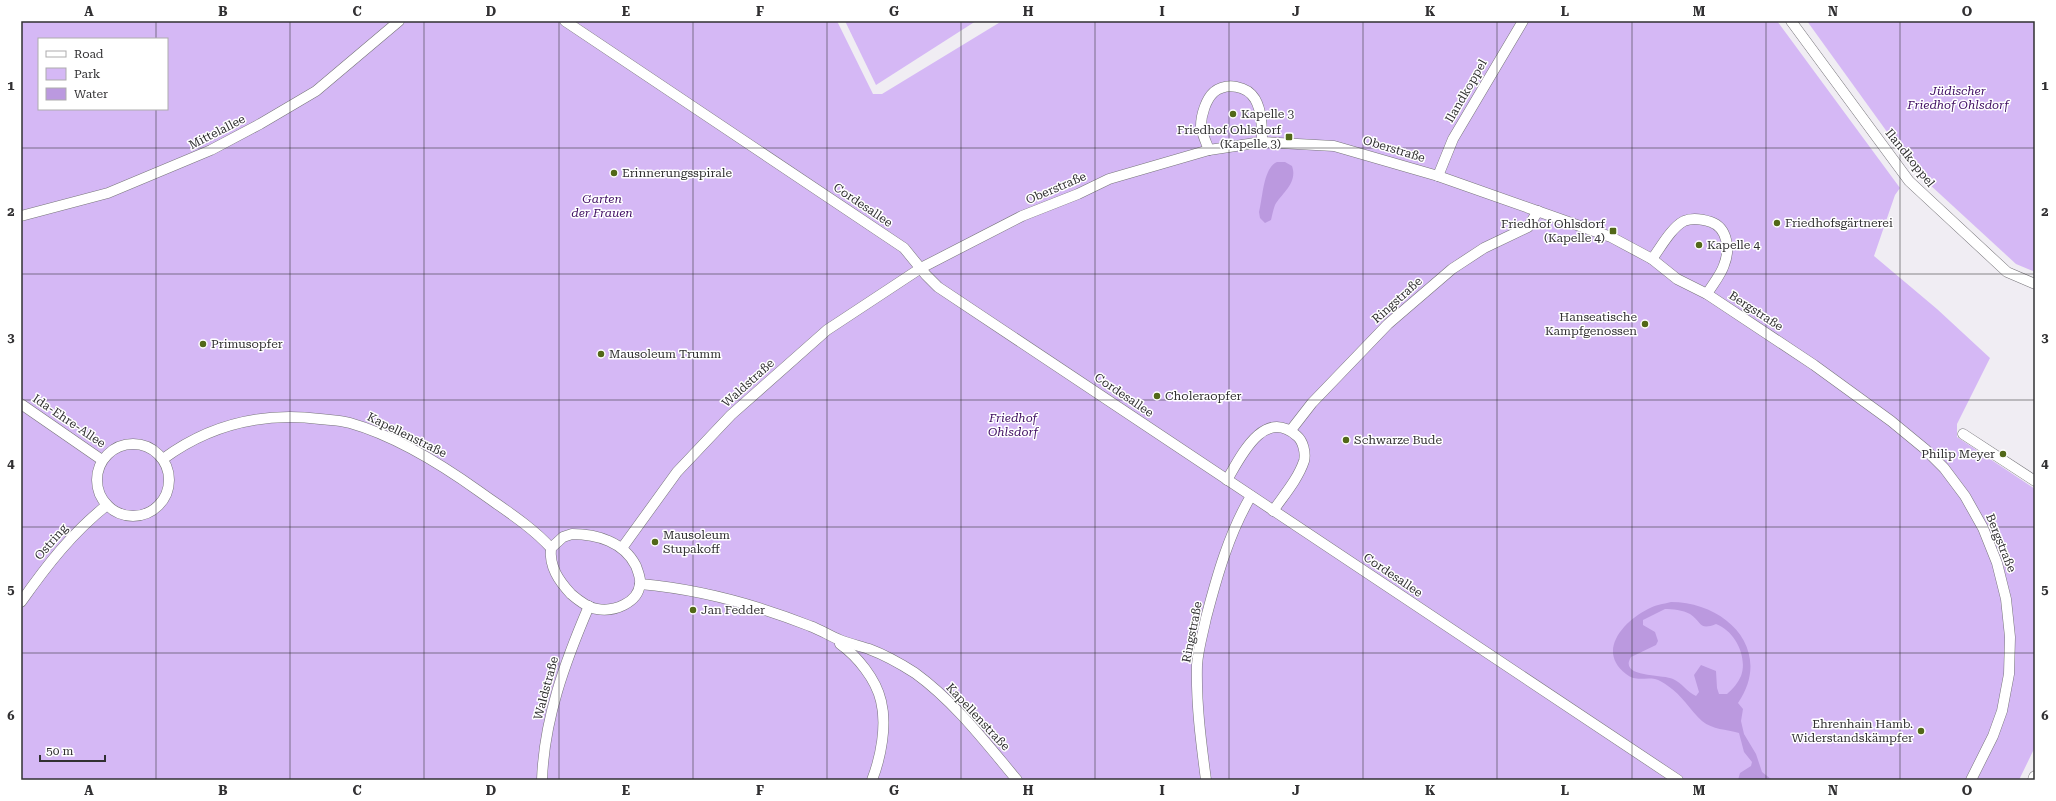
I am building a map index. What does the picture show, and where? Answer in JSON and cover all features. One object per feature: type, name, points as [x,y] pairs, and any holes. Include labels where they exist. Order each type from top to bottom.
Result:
[{"type":"street","name":"Mittelallee","points":[[21,216],[108,193],[211,150],[260,124],[316,91],[399,21]]},
{"type":"street","name":"Cordesallee","points":[[565,21],[904,248],[938,287],[1678,780]]},
{"type":"street","name":"Ilandkoppel","points":[[1438,176],[1453,139],[1523,21]]},
{"type":"street","name":"Ilandkoppel","points":[[1791,21],[1909,181],[2007,272],[2035,284]]},
{"type":"street","points":[[1209,150],[1201,127],[1203,112],[1208,100],[1215,92],[1225,87],[1235,86],[1248,91],[1255,100],[1261,118],[1262,142]]},
{"type":"street","name":"Oberstraße","points":[[921,268],[1022,216],[1078,194],[1109,179],[1209,150],[1262,142],[1334,146],[1491,193]]},
{"type":"street","name":"Bergstraße","points":[[1491,193],[1611,237],[1652,259],[1684,284],[1706,294],[1847,387],[1913,439],[1944,468],[1965,496],[1983,528],[1997,563],[2006,600],[2010,637],[2008,674],[2002,711],[1993,736],[1971,780]]},
{"type":"street","name":"Ringstraße","points":[[1291,430],[1312,403],[1387,325],[1452,269],[1484,248],[1528,227],[1538,211]]},
{"type":"street","points":[[1652,259],[1670,234],[1683,222],[1691,219],[1702,219],[1715,223],[1722,230],[1727,241],[1727,256],[1724,265],[1706,294]]},
{"type":"street","name":"Waldstraße","points":[[622,548],[677,472],[731,415],[827,330],[921,268]]},
{"type":"street","name":"Ida-Ehre-Allee","points":[[21,404],[102,460]]},
{"type":"street","name":"Kapellenstraße","points":[[163,460],[219,428],[250,420],[299,416],[348,422],[396,442],[454,473],[526,525],[552,548]]},
{"type":"street","points":[[1227,480],[1254,439],[1261,432],[1270,427],[1281,427],[1291,430],[1299,438],[1304,448],[1305,459],[1300,470],[1273,511]]},
{"type":"street","points":[[1963,434],[2035,481]]},
{"type":"street","points":[[129,444],[148,447],[163,460],[168,469],[169,480],[167,491],[162,500],[153,510],[142,515],[129,516],[117,512],[107,505],[100,495],[96,483],[97,471],[102,460],[119,446],[129,444]]},
{"type":"street","name":"Ringstraße","points":[[1206,780],[1200,733],[1198,683],[1199,650],[1211,598],[1228,545],[1240,515],[1251,496]]},
{"type":"street","name":"Ostring","points":[[21,602],[59,550],[82,525],[107,505]]},
{"type":"street","points":[[572,534],[588,534],[605,539],[622,548],[634,563],[640,575],[640,584],[631,600],[622,605],[606,610],[589,606],[574,596],[560,581],[552,563],[552,548],[563,537],[572,534]]},
{"type":"street","name":"Kapellenstraße","points":[[640,584],[666,586],[731,601],[811,626],[830,636],[885,656],[915,674],[939,693],[961,714],[1017,780]]},
{"type":"street","name":"Waldstraße","points":[[542,780],[543,759],[556,692],[569,652],[589,606]]},
{"type":"street","name":"Kapellenstraße","points":[[830,636],[850,651],[870,676],[881,700],[883,720],[881,743],[876,769],[872,780]]},
{"type":"green space","name":"Friedhof Ohlsdorf","points":[[21,21],[837,21],[873,94],[882,94],[1002,21],[1777,21],[1900,188],[1895,195],[1874,256],[1937,309],[1990,358],[1957,424],[1957,437],[2035,489],[2035,747],[2019,780],[21,780]]},
{"type":"green space","points":[[845,21],[976,21],[876,85]]},
{"type":"green space","name":"Jüdischer Friedhof Ohlsdorf","points":[[1807,21],[2035,21],[2035,272],[2016,264],[1916,172]]},
{"type":"water","points":[[1277,162],[1285,162],[1292,166],[1293,178],[1275,205],[1271,220],[1265,223],[1260,218],[1259,212],[1263,191],[1269,170],[1272,165]]},
{"type":"water","points":[[1671,602],[1691,604],[1710,610],[1726,620],[1739,633],[1747,648],[1750,665],[1748,683],[1738,703],[1743,709],[1741,721],[1744,734],[1756,754],[1762,772],[1772,780],[1738,780],[1740,773],[1751,766],[1752,762],[1744,752],[1739,733],[1715,728],[1706,724],[1678,694],[1665,684],[1655,679],[1633,678],[1626,674],[1617,665],[1613,656],[1613,646],[1623,629],[1639,614],[1656,606]],"holes":[[[1665,609],[1678,610],[1690,614],[1703,626],[1706,627],[1716,624],[1729,632],[1741,653],[1743,669],[1738,681],[1727,694],[1719,694],[1717,688],[1716,671],[1701,665],[1694,675],[1699,692],[1696,696],[1673,679],[1643,674],[1631,669],[1629,664],[1631,657],[1656,645],[1658,641],[1655,632],[1643,625],[1643,620]]]},
{"type":"place","name":"Kapelle 3","points":[[1233,114]]},
{"type":"place","name":"Friedhof Ohlsdorf (Kapelle 3)","points":[[1289,137]]},
{"type":"place","name":"Erinnerungsspirale","points":[[614,173]]},
{"type":"place","name":"Friedhofsgärtnerei","points":[[1777,223]]},
{"type":"place","name":"Friedhof Ohlsdorf (Kapelle 4)","points":[[1613,231]]},
{"type":"place","name":"Kapelle 4","points":[[1699,245]]},
{"type":"place","name":"Hanseatische Kampfgenossen","points":[[1645,324]]},
{"type":"place","name":"Primusopfer","points":[[203,344]]},
{"type":"place","name":"Mausoleum Trumm","points":[[601,354]]},
{"type":"place","name":"Choleraopfer","points":[[1157,396]]},
{"type":"place","name":"Schwarze Bude","points":[[1346,440]]},
{"type":"place","name":"Philip Meyer","points":[[2003,454]]},
{"type":"place","name":"Mausoleum Stupakoff","points":[[655,542]]},
{"type":"place","name":"Jan Fedder","points":[[693,610]]},
{"type":"place","name":"Ehrenhain Hamb. Widerstandskämpfer","points":[[1921,731]]},
{"type":"park label","name":"Garten der Frauen","points":[[602,206]]}]
